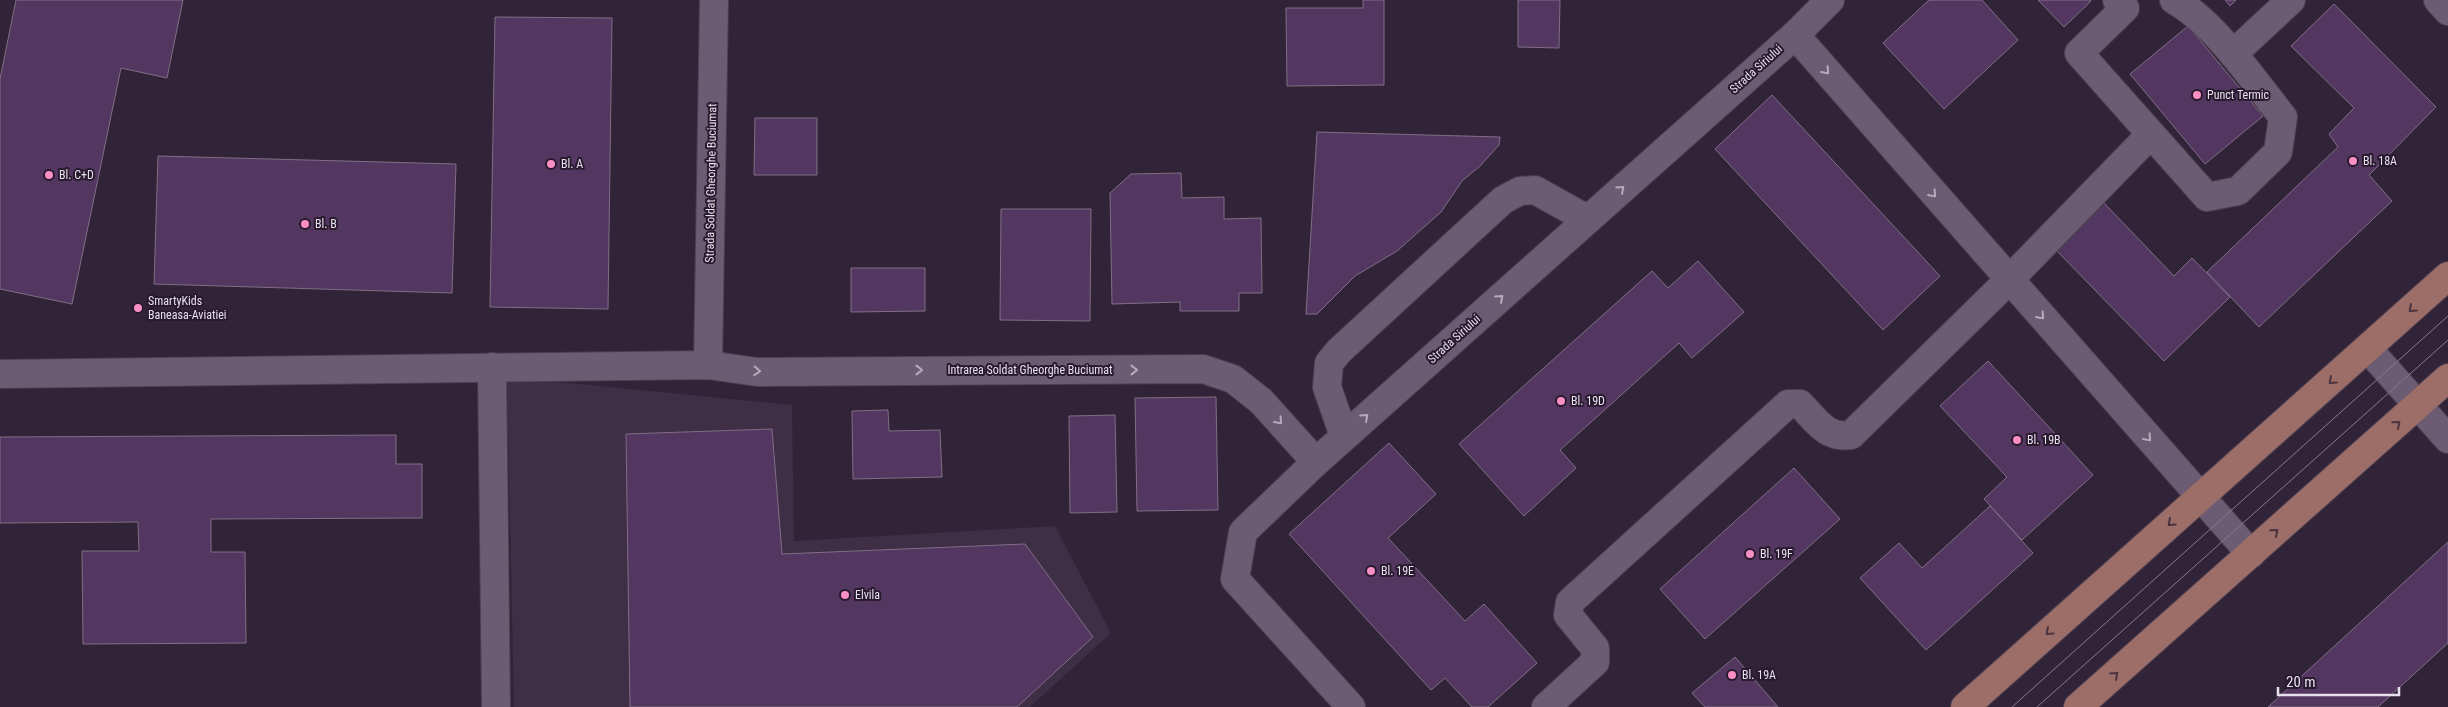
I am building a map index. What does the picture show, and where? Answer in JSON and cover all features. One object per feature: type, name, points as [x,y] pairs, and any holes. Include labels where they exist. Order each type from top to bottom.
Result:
[{"type":"main road","points":[[1965,707],[2448,276]]},
{"type":"main road","points":[[2078,707],[2448,378]]},
{"type":"street","name":"Strada Soldat Gheorghe Buciumat","points":[[708,365],[714,0]]},
{"type":"street","name":"Strada Siriului","points":[[1351,707],[1235,579],[1243,532],[1344,436],[1830,0]]},
{"type":"street","points":[[2128,3],[2079,53],[2207,197],[2238,190],[2278,152],[2283,117],[2233,54],[2188,8],[2174,0]]},
{"type":"street","points":[[2233,54],[2291,0]]},
{"type":"street","points":[[2438,0],[2448,11]]},
{"type":"street","points":[[1794,34],[2250,554]]},
{"type":"street","points":[[1546,707],[1595,662],[1595,648],[1568,615],[1570,602],[1788,404],[1800,404],[1828,433],[1839,437],[1851,435],[2009,280],[2151,134]]},
{"type":"street","points":[[1344,436],[1327,388],[1329,363],[1339,351],[1503,200],[1520,191],[1534,190],[1587,219]]},
{"type":"street","points":[[2368,348],[2448,439]]},
{"type":"street","name":"Intrarea Soldat Gheorghe Buciumat","points":[[0,374],[708,365],[757,372],[1203,369],[1233,379],[1261,401],[1316,462]]},
{"type":"street","points":[[492,368],[496,707]]},
{"type":"shaded area","name":"Elvila","points":[[507,377],[792,405],[794,541],[1055,526],[1111,633],[1030,707],[514,707]]},
{"type":"building","name":"Bl. C+D","points":[[16,0],[183,0],[167,78],[121,68],[72,304],[0,289],[0,79]]},
{"type":"building","points":[[1363,0],[1384,0],[1384,85],[1287,86],[1286,8],[1363,8]]},
{"type":"building","points":[[1518,0],[1560,0],[1559,48],[1518,47]]},
{"type":"building","points":[[1929,0],[1982,0],[2018,40],[1944,109],[1883,43]]},
{"type":"building","points":[[2038,0],[2090,0],[2091,1],[2064,27]]},
{"type":"building","points":[[2225,0],[2236,0],[2230,6]]},
{"type":"building","name":"Bl. 18A","points":[[2334,4],[2436,107],[2369,175],[2392,201],[2259,327],[2207,272],[2338,147],[2329,134],[2354,108],[2291,46]]},
{"type":"building","name":"Bl. A","points":[[495,17],[612,18],[608,309],[490,307]]},
{"type":"building","name":"Punct Termic","points":[[2188,26],[2263,116],[2205,164],[2130,74]]},
{"type":"building","points":[[1772,95],[1940,276],[1883,330],[1715,149]]},
{"type":"building","points":[[755,118],[817,118],[817,175],[754,175]]},
{"type":"building","points":[[1317,132],[1500,137],[1499,145],[1480,166],[1462,181],[1441,212],[1397,251],[1355,276],[1317,314],[1306,314]]},
{"type":"building","name":"Bl. B","points":[[158,156],[456,164],[452,293],[154,284]]},
{"type":"building","points":[[1181,173],[1182,198],[1224,197],[1224,219],[1261,218],[1262,293],[1239,293],[1239,311],[1180,311],[1180,302],[1112,304],[1110,193],[1131,174]]},
{"type":"building","points":[[2104,203],[2174,276],[2192,258],[2230,297],[2164,361],[2057,251]]},
{"type":"building","points":[[1001,209],[1091,209],[1090,321],[1000,320]]},
{"type":"building","name":"Bl. 19D","points":[[1698,261],[1744,312],[1692,358],[1679,343],[1560,450],[1576,468],[1524,516],[1459,444],[1652,271],[1668,288]]},
{"type":"building","points":[[851,268],[925,268],[925,311],[851,312]]},
{"type":"building","name":"Bl. 19B","points":[[1988,361],[2093,475],[2022,540],[1984,499],[2007,477],[1940,406]]},
{"type":"building","points":[[1216,397],[1218,510],[1137,511],[1135,398]]},
{"type":"building","points":[[888,410],[889,431],[940,430],[942,477],[853,479],[852,411]]},
{"type":"building","points":[[1115,415],[1117,512],[1070,513],[1069,416]]},
{"type":"building","name":"Elvila","points":[[772,429],[782,554],[1025,544],[1093,637],[1017,707],[630,707],[626,434]]},
{"type":"building","points":[[396,435],[396,464],[422,464],[422,518],[211,519],[211,552],[245,552],[246,643],[83,644],[82,551],[139,551],[138,522],[0,523],[0,437]]},
{"type":"building","name":"Bl. 19E","points":[[1389,443],[1436,494],[1388,538],[1465,621],[1484,604],[1537,663],[1488,707],[1472,707],[1445,678],[1431,690],[1289,534]]},
{"type":"building","name":"Bl. 19F","points":[[1794,468],[1840,519],[1705,639],[1660,589]]},
{"type":"building","points":[[1990,506],[2033,553],[1926,650],[1860,578],[1899,543],[1922,568]]},
{"type":"building","points":[[2448,542],[2448,643],[2378,707],[2268,707]]},
{"type":"building","name":"Bl. 19A","points":[[1735,657],[1778,707],[1705,707],[1692,693]]},
{"type":"tram line","points":[[2012,707],[2448,316]]},
{"type":"tram line","points":[[2037,707],[2448,340]]},
{"type":"place","name":"Punct Termic","points":[[2197,95]]},
{"type":"place","name":"Bl. 18A","points":[[2353,161]]},
{"type":"place","name":"Bl. A","points":[[551,164]]},
{"type":"place","name":"Bl. C+D","points":[[49,175]]},
{"type":"place","name":"Bl. B","points":[[305,224]]},
{"type":"place","name":"SmartyKids Baneasa-Aviatiei","points":[[138,308]]},
{"type":"place","name":"Bl. 19D","points":[[1561,401]]},
{"type":"place","name":"Bl. 19B","points":[[2017,440]]},
{"type":"place","name":"Bl. 19F","points":[[1750,554]]},
{"type":"place","name":"Bl. 19E","points":[[1371,571]]},
{"type":"place","name":"Elvila","points":[[845,595]]},
{"type":"place","name":"Bl. 19A","points":[[1732,675]]}]
